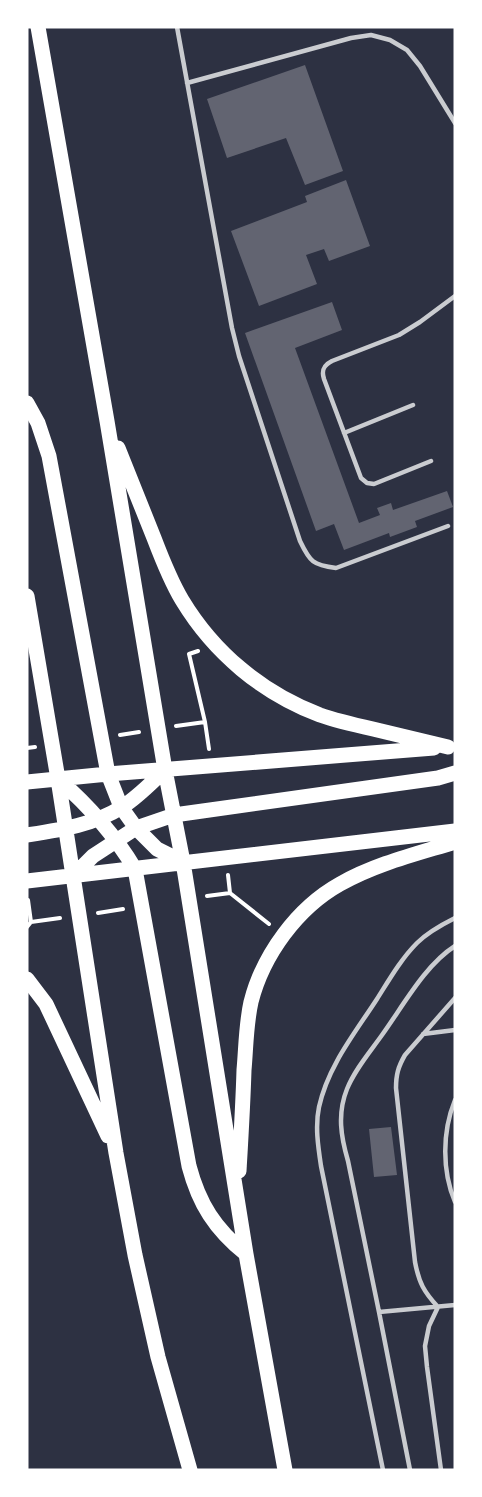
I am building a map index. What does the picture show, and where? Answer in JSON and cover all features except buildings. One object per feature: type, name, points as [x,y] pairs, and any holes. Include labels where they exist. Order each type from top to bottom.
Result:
[{"type":"main road","points":[[38,27],[165,770],[183,862],[237,1201],[285,1470]]},
{"type":"main road","points":[[27,403],[38,423],[49,456],[108,774],[121,807],[136,828],[157,849],[183,862]]},
{"type":"main road","points":[[107,421],[168,574],[198,624],[234,664],[275,694],[321,715],[346,723],[452,747]]},
{"type":"main road","points":[[27,596],[58,778],[116,1153],[135,1255],[158,1357],[190,1470]]},
{"type":"main road","points":[[27,782],[452,747]]},
{"type":"main road","points":[[27,835],[65,830],[98,818],[121,807],[165,770]]},
{"type":"main road","points":[[73,876],[93,856],[116,840],[136,828],[174,815],[438,778],[455,773]]},
{"type":"main road","points":[[58,778],[98,818],[135,869],[189,1166],[208,1214],[219,1229],[246,1254]]},
{"type":"main road","points":[[27,881],[455,831]]},
{"type":"main road","points":[[237,1201],[247,1026],[251,1001],[270,956],[283,935],[305,911],[337,886],[382,865],[455,842]]},
{"type":"main road","points":[[27,979],[46,1004],[56,1023],[116,1153]]},
{"type":"lane","points":[[177,27],[232,328],[239,356],[307,556],[320,566],[336,568],[448,526]]},
{"type":"lane","points":[[187,83],[351,38],[371,35],[390,40],[407,50],[420,66],[455,123]]},
{"type":"lane","points":[[431,461],[374,484],[367,483],[357,472],[322,374],[327,363],[399,335],[455,296]]},
{"type":"lane","points":[[344,433],[413,405]]},
{"type":"lane","points":[[383,1470],[321,1166],[317,1137],[318,1108],[326,1081],[340,1055],[401,962],[417,943],[436,927],[455,918]]},
{"type":"lane","points":[[410,1470],[348,1161],[341,1138],[341,1113],[347,1089],[359,1068],[426,974],[438,959],[455,946]]},
{"type":"lane","points":[[438,1307],[426,1294],[418,1279],[396,1077],[399,1065],[455,998]]},
{"type":"lane","points":[[423,1034],[455,1030]]},
{"type":"lane","points":[[455,1100],[447,1126],[445,1150],[447,1174],[455,1202]]},
{"type":"lane","points":[[447,1174],[455,1172]]},
{"type":"lane","points":[[379,1312],[455,1305]]},
{"type":"lane","points":[[438,1307],[429,1326],[425,1346],[441,1470]]},
{"type":"path","points":[[205,722],[189,654],[216,646]]},
{"type":"path","points":[[189,899],[230,893],[283,935]]},
{"type":"path","points":[[27,894],[31,922]]},
{"type":"path","points":[[27,927],[31,922],[141,906]]}]
